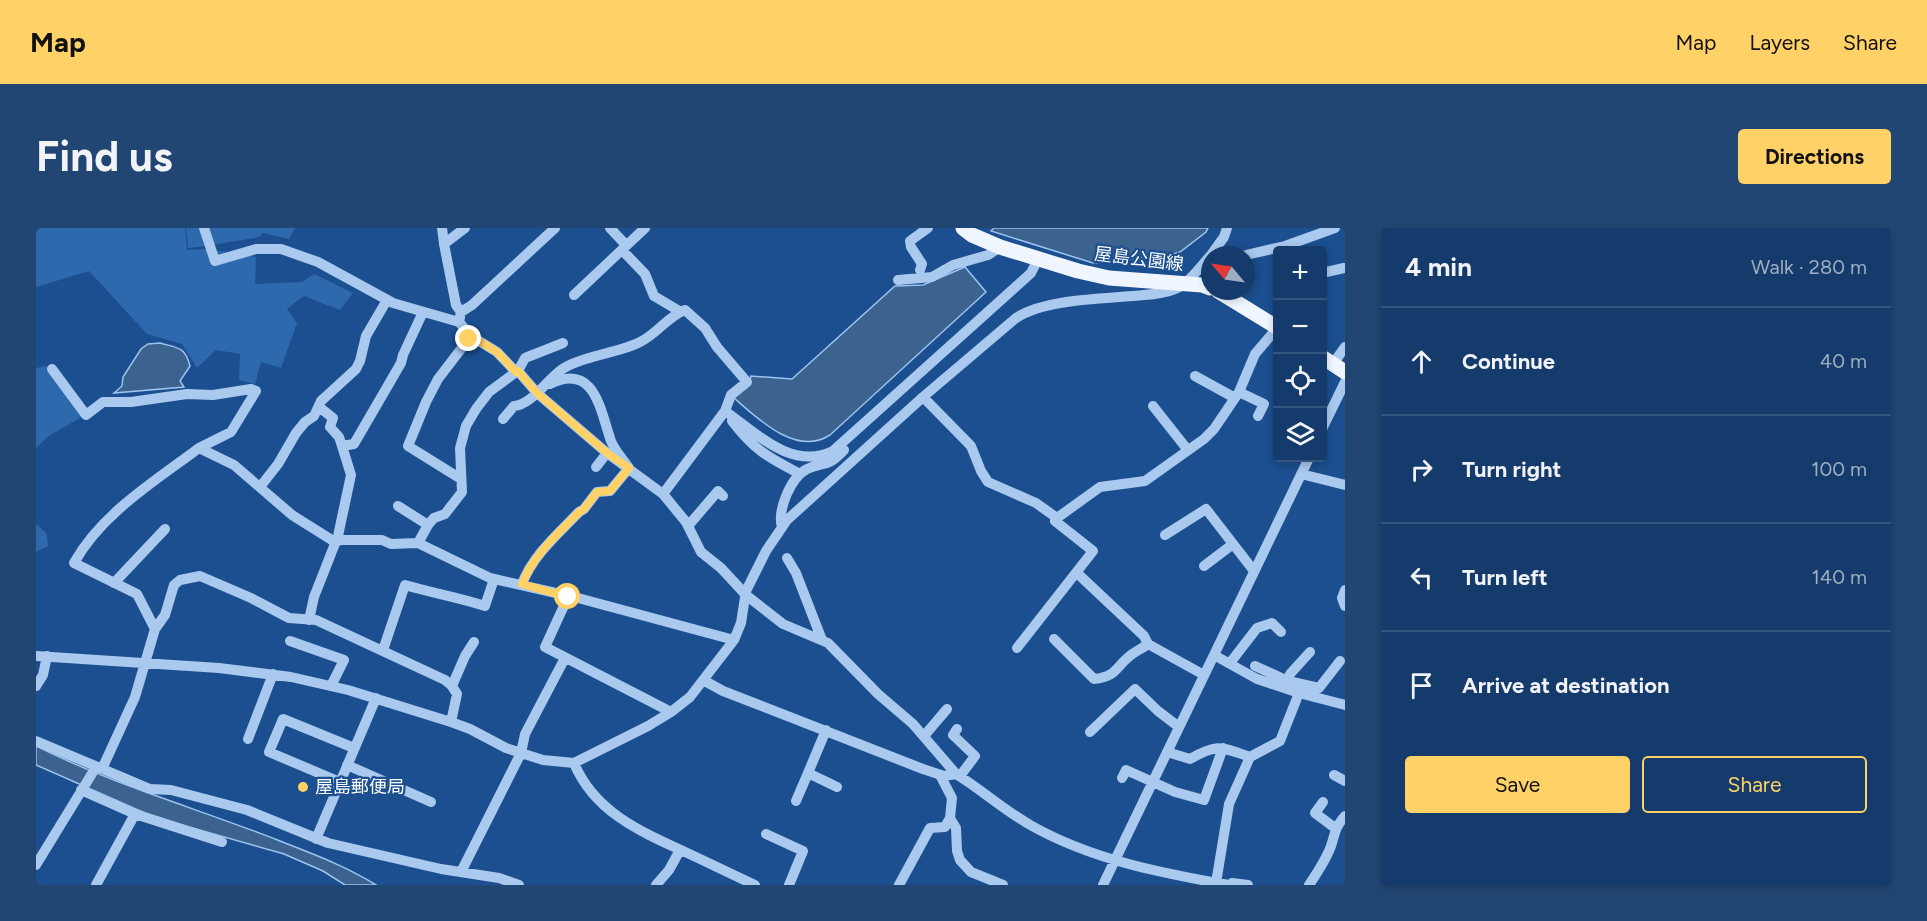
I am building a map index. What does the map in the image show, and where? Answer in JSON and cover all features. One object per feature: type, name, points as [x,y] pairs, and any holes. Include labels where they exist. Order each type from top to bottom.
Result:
[{"type":"main road","name":"屋島公園線","points":[[963,228],[972,235],[1000,247],[1109,278],[1184,284],[1201,283]]},
{"type":"main road","points":[[1232,300],[1273,325]]},
{"type":"street","points":[[204,228],[215,261],[256,249],[281,249],[318,262],[387,300],[423,312],[460,317]]},
{"type":"street","points":[[442,228],[456,305],[471,336],[497,352],[607,453],[663,494],[688,526],[701,552],[721,568],[746,595],[783,624],[822,640],[913,724],[958,775],[1003,808],[1063,842],[1116,861],[1184,881],[1248,885]]},
{"type":"street","points":[[444,244],[465,228]]},
{"type":"street","points":[[460,317],[555,228]]},
{"type":"street","points":[[610,228],[645,274],[654,296],[681,312]]},
{"type":"street","points":[[574,295],[645,228]]},
{"type":"street","points":[[920,270],[922,264],[911,247],[910,241],[928,228]]},
{"type":"street","points":[[1218,246],[1227,228]]},
{"type":"street","points":[[1255,253],[1285,246],[1335,228]]},
{"type":"street","points":[[898,280],[932,277],[953,266],[988,255],[1000,247]]},
{"type":"street","points":[[725,411],[764,442],[796,455],[824,456],[833,452],[1031,273],[1038,259]]},
{"type":"street","points":[[36,686],[43,675],[42,656],[273,674],[376,698],[451,722],[521,753],[543,760],[574,763],[623,740],[671,712],[690,697],[734,640],[741,622],[746,595],[766,551],[782,527],[806,502],[984,344],[1025,312],[1079,301],[1160,293],[1184,284],[1201,266]]},
{"type":"street","points":[[1327,272],[1344,268]]},
{"type":"street","points":[[260,487],[305,422],[314,416],[321,401],[356,369],[366,336],[387,300]]},
{"type":"street","points":[[538,392],[543,384],[563,368],[639,343],[685,310],[705,328],[717,347],[747,382],[731,395],[725,411],[663,494]]},
{"type":"street","points":[[342,446],[354,444],[401,363],[423,312]]},
{"type":"street","points":[[1057,518],[1100,487],[1145,481],[1204,438],[1214,429],[1237,395],[1255,354],[1273,333]]},
{"type":"street","points":[[461,480],[408,446],[438,379],[471,336]]},
{"type":"street","points":[[418,543],[428,525],[451,508],[462,492],[460,448],[466,426],[476,409],[489,392],[517,371],[525,358],[563,343]]},
{"type":"street","points":[[1334,364],[1345,347]]},
{"type":"street","points":[[52,369],[86,415],[103,402],[131,402],[187,394],[213,395],[251,389],[256,391],[231,432],[199,448],[123,506],[82,549],[74,563],[137,594],[155,629]]},
{"type":"street","points":[[1195,376],[1237,395],[1264,404],[1258,416]]},
{"type":"street","points":[[503,419],[514,406],[519,406],[562,378],[583,380],[591,389],[604,416],[612,442],[629,468]]},
{"type":"street","points":[[1327,420],[1345,382]]},
{"type":"street","points":[[923,397],[971,446],[988,482],[1036,503],[1057,518]]},
{"type":"street","points":[[1153,406],[1187,449]]},
{"type":"street","points":[[309,620],[314,597],[335,542],[351,475],[339,437],[330,427],[333,418],[319,407]]},
{"type":"street","points":[[725,411],[747,441],[759,452],[800,474]]},
{"type":"street","points":[[782,527],[780,521],[785,496],[800,474],[807,469],[830,463],[836,459],[861,432],[863,426]]},
{"type":"street","points":[[199,448],[234,465],[292,515],[335,542]]},
{"type":"street","points":[[596,467],[607,453]]},
{"type":"street","points":[[1103,885],[1307,462]]},
{"type":"street","points":[[522,584],[525,574],[548,542],[584,509],[597,492],[610,491],[629,468]]},
{"type":"street","points":[[1301,474],[1345,485]]},
{"type":"street","points":[[688,526],[718,491],[723,496]]},
{"type":"street","points":[[398,506],[428,525]]},
{"type":"street","points":[[1165,535],[1206,509],[1254,571]]},
{"type":"street","points":[[1017,648],[1093,551],[1055,521],[1057,518]]},
{"type":"street","points":[[114,583],[165,530]]},
{"type":"street","points":[[335,542],[382,540],[391,544],[418,543],[494,579],[522,584],[734,640]]},
{"type":"street","points":[[1204,566],[1233,544]]},
{"type":"street","points":[[788,558],[822,640]]},
{"type":"street","points":[[1077,573],[1144,636],[1148,644],[1204,675]]},
{"type":"street","points":[[36,865],[82,789],[98,769],[135,697],[155,629],[165,615],[174,585],[180,580],[200,576],[290,618],[316,620],[445,680],[457,694],[451,722]]},
{"type":"street","points":[[383,650],[405,585],[485,606],[494,579]]},
{"type":"street","points":[[1345,590],[1342,598],[1345,606]]},
{"type":"street","points":[[568,597],[545,647],[671,712]]},
{"type":"street","points":[[1230,663],[1257,628],[1272,623],[1281,632]]},
{"type":"street","points":[[1054,639],[1095,679],[1118,671],[1130,656],[1148,644]]},
{"type":"street","points":[[290,641],[344,660],[331,686]]},
{"type":"street","points":[[452,686],[474,642]]},
{"type":"street","points":[[1287,685],[1290,674],[1310,652]]},
{"type":"street","points":[[1214,655],[1257,679],[1319,688],[1340,662]]},
{"type":"street","points":[[461,872],[521,753],[525,734],[565,658]]},
{"type":"street","points":[[1255,666],[1299,693],[1345,705]]},
{"type":"street","points":[[248,739],[273,674]]},
{"type":"street","points":[[703,680],[723,691],[940,775],[958,775],[975,756],[953,735],[957,729]]},
{"type":"street","points":[[1090,732],[1135,689],[1179,727]]},
{"type":"street","points":[[1216,883],[1228,804],[1250,757],[1280,741],[1299,693]]},
{"type":"street","points":[[316,839],[376,698]]},
{"type":"street","points":[[924,736],[947,709]]},
{"type":"street","points":[[340,782],[269,752],[278,730],[283,719],[354,748]]},
{"type":"street","points":[[796,801],[826,730]]},
{"type":"street","points":[[36,741],[150,789],[171,790],[247,810],[328,843],[519,885]]},
{"type":"street","points":[[1167,752],[1190,759],[1209,748],[1223,748],[1250,757]]},
{"type":"street","points":[[1126,770],[1175,792],[1204,800],[1223,748]]},
{"type":"street","points":[[574,763],[584,782],[603,806],[623,821],[755,885]]},
{"type":"street","points":[[347,765],[431,802]]},
{"type":"street","points":[[808,773],[837,787]]},
{"type":"street","points":[[899,885],[930,828],[945,827],[950,818],[952,798],[940,775]]},
{"type":"street","points":[[1334,776],[1345,781]]},
{"type":"street","points":[[82,789],[135,814],[222,842]]},
{"type":"street","points":[[1323,802],[1315,813],[1335,828]]},
{"type":"street","points":[[96,885],[135,814]]},
{"type":"street","points":[[1309,885],[1331,847],[1335,828],[1345,816]]},
{"type":"street","points":[[950,818],[956,828],[957,851],[964,866],[970,872],[1003,885]]},
{"type":"street","points":[[766,834],[802,851],[789,885]]},
{"type":"street","points":[[656,885],[669,870],[680,850]]},
{"type":"shaded area","points":[[36,228],[185,228],[187,250],[206,249],[256,257],[255,284],[302,282],[314,274],[353,293],[340,310],[304,296],[287,309],[297,323],[281,368],[261,362],[255,384],[239,380],[240,354],[216,350],[197,368],[182,344],[147,334],[89,271],[36,287]]},
{"type":"shaded area","points":[[186,228],[201,228],[208,246],[188,248]]},
{"type":"shaded area","points":[[206,228],[295,228],[289,239],[262,233],[260,237],[212,245]]},
{"type":"shaded area","points":[[994,228],[1208,228],[1180,252],[1093,263],[991,231]]},
{"type":"shaded area","points":[[965,267],[986,292],[830,435],[817,441],[791,438],[765,424],[733,397],[749,385],[751,376],[792,379],[895,286],[923,285]]},
{"type":"shaded area","points":[[160,343],[176,347],[186,355],[190,366],[180,381],[184,387],[114,393],[122,386],[123,377],[141,349],[148,344]]},
{"type":"shaded area","points":[[47,366],[82,417],[50,435],[36,448],[36,368]]},
{"type":"shaded area","points":[[36,524],[47,534],[48,546],[36,552]]},
{"type":"shaded area","points":[[36,746],[126,785],[317,856],[376,885],[345,885],[323,871],[284,854],[154,817],[36,765]]},
{"type":"place","name":"屋島郵便局","points":[[303,787]]},
{"type":"route","points":[[469,339],[471,336],[497,352],[537,393],[607,453],[629,468],[610,491],[597,492],[584,509],[548,542],[525,574],[522,584],[568,597]]}]
